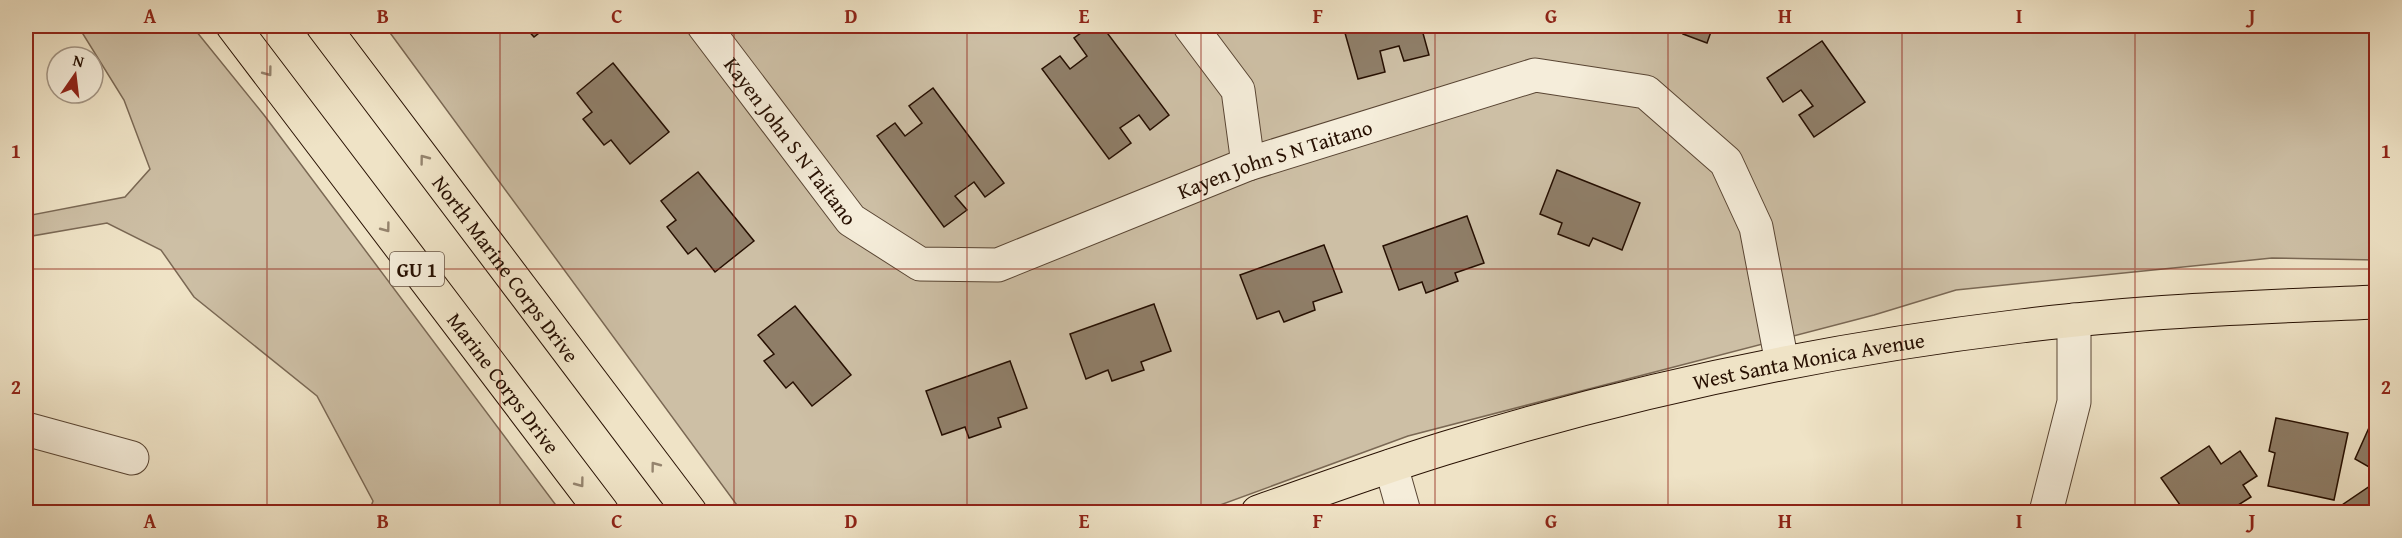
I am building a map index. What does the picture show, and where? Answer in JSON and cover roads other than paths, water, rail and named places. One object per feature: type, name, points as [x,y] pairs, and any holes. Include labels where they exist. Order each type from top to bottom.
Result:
[{"type":"main road","name":"Marine Corps Drive","points":[[233,26],[602,513]]},
{"type":"main road","name":"North Marine Corps Drive","points":[[323,26],[690,513]]},
{"type":"main road","name":"West Santa Monica Avenue","points":[[1258,513],[1390,466],[1570,412],[1782,363],[1898,343],[2074,320],[2156,313],[2376,302]]},
{"type":"street","name":"Kayen John S N Taitano","points":[[704,26],[850,220],[920,264],[998,265],[1248,164],[1535,75],[1646,92],[1726,162],[1756,227],[1782,363]]},
{"type":"street","points":[[1190,26],[1238,90],[1248,164]]},
{"type":"street","points":[[2046,513],[2074,402],[2074,320]]},
{"type":"street","points":[[26,429],[132,458]]},
{"type":"street","points":[[1390,466],[1404,513]]}]
